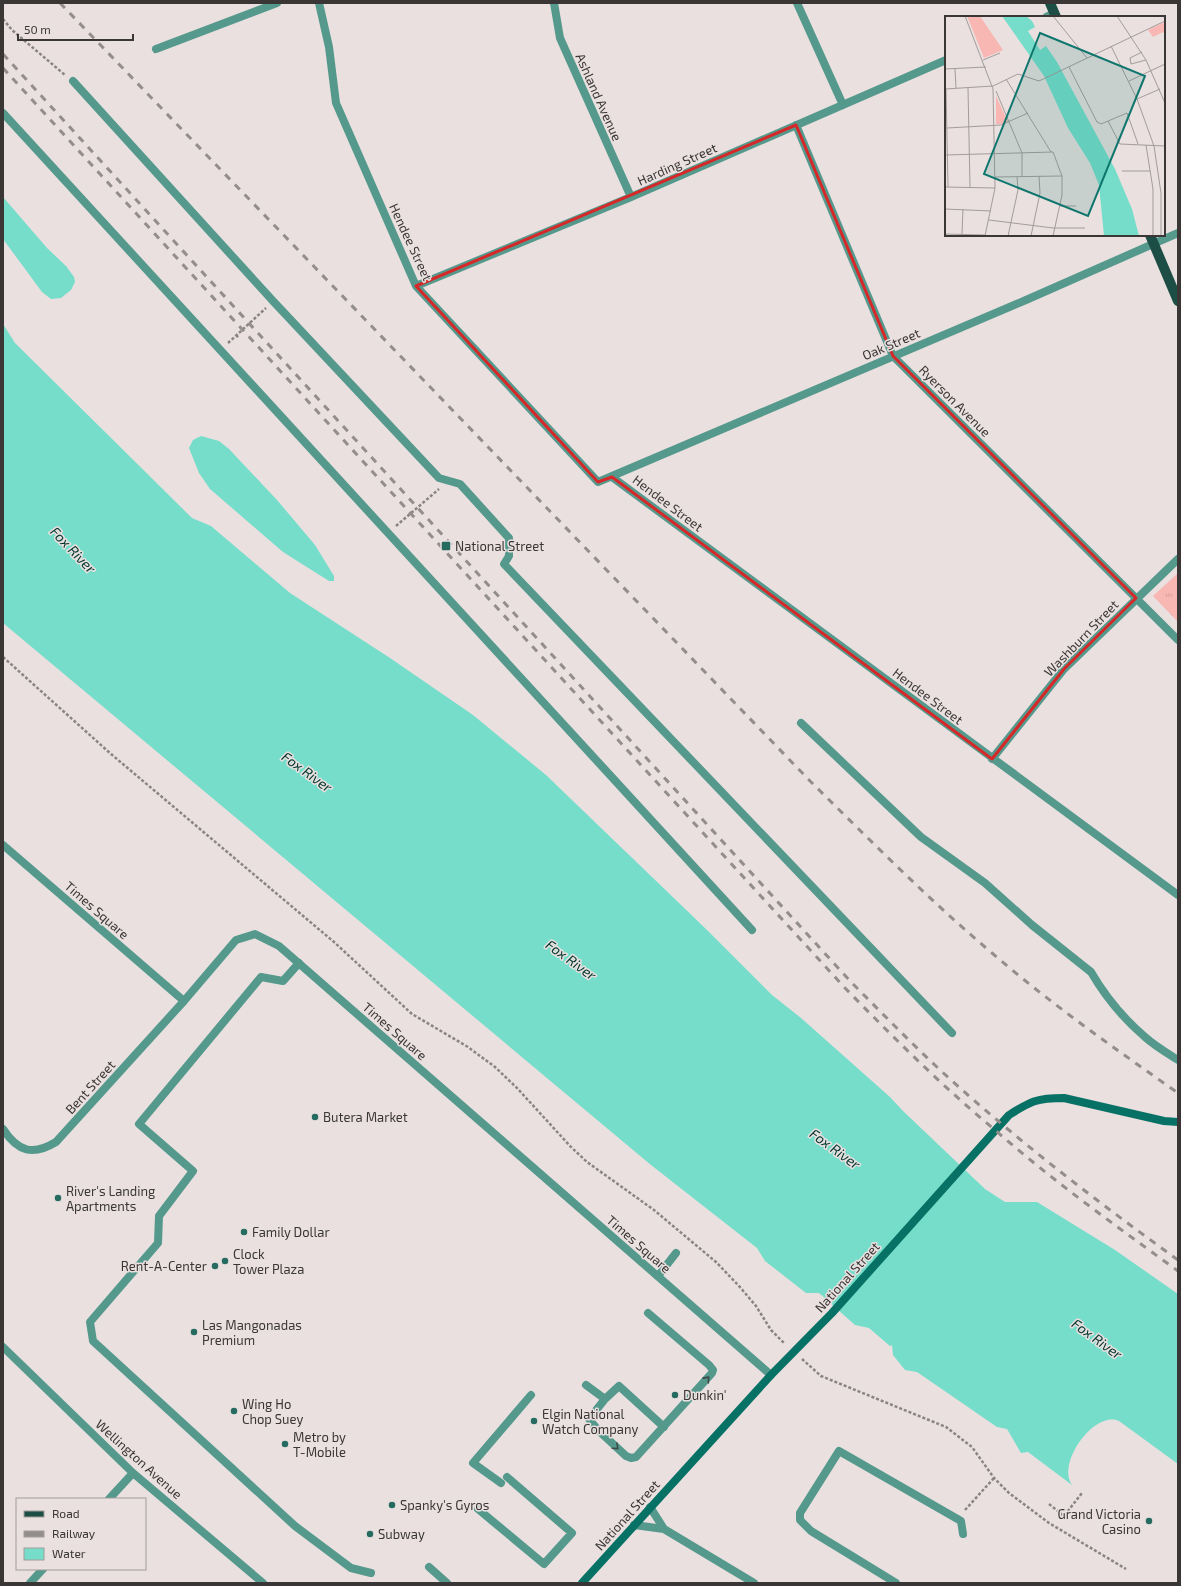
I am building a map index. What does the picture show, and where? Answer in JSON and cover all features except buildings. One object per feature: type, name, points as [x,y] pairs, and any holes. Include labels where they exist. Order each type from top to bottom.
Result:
[{"type":"main road","points":[[1050,3],[1052,16]]},
{"type":"main road","points":[[1152,239],[1178,300]]},
{"type":"street","points":[[156,49],[277,3]]},
{"type":"street","name":"Hendee Street","points":[[319,3],[329,47],[336,103],[416,286],[598,482],[612,477],[1178,895]]},
{"type":"street","name":"Ashland Avenue","points":[[554,3],[560,38],[631,197]]},
{"type":"street","points":[[797,3],[843,105]]},
{"type":"street","name":"Harding Street","points":[[416,286],[631,197],[945,60]]},
{"type":"street","points":[[73,82],[273,301],[439,478],[460,484],[509,538],[509,556],[504,564],[952,1033]]},
{"type":"street","points":[[3,113],[752,930]]},
{"type":"street","name":"Ryerson Avenue","points":[[796,125],[893,356],[1178,640]]},
{"type":"street","name":"Oak Street","points":[[612,477],[893,356],[1152,239],[1178,233]]},
{"type":"street","name":"Washburn Street","points":[[992,759],[1064,669],[1178,559]]},
{"type":"street","points":[[801,723],[921,837],[985,883],[1032,925],[1092,972],[1097,982],[1126,1019],[1146,1038],[1178,1060]]},
{"type":"street","name":"Times Square","points":[[3,845],[184,1001],[236,940],[256,934],[279,946],[771,1375]]},
{"type":"street","points":[[299,963],[283,981],[261,977],[139,1124],[193,1172],[159,1216],[158,1243],[90,1322],[91,1332],[93,1341],[295,1526],[351,1568],[371,1574]]},
{"type":"street","name":"Bent Street","points":[[3,1129],[10,1139],[25,1150],[36,1150],[48,1147],[56,1142],[184,1001]]},
{"type":"street","name":"National Street","points":[[582,1583],[771,1375],[832,1312],[1009,1115],[1029,1102],[1047,1098],[1064,1098],[1164,1121],[1178,1122]]},
{"type":"street","points":[[658,1276],[676,1253]]},
{"type":"street","points":[[648,1313],[709,1365],[713,1370],[712,1373],[664,1427],[640,1454],[631,1458],[626,1456],[598,1430],[589,1419],[605,1399],[619,1386],[664,1427]]},
{"type":"street","name":"Wellington Avenue","points":[[3,1347],[133,1473],[263,1583]]},
{"type":"street","points":[[586,1385],[605,1399]]},
{"type":"street","points":[[501,1484],[473,1463],[531,1395]]},
{"type":"street","points":[[896,1583],[811,1531],[800,1520],[800,1513],[839,1451],[960,1521],[963,1534]]},
{"type":"street","points":[[110,1498],[133,1473]]},
{"type":"street","points":[[478,1509],[544,1564],[572,1533],[507,1477]]},
{"type":"street","points":[[650,1508],[664,1529]]},
{"type":"street","points":[[634,1525],[664,1529],[754,1583]]},
{"type":"street","points":[[428,1567],[447,1583]]},
{"type":"street","points":[[30,1583],[43,1570]]},
{"type":"path","points":[[3,19],[12,30],[73,82]]},
{"type":"path","points":[[220,350],[273,301]]},
{"type":"path","points":[[254,319],[257,322]]},
{"type":"path","points":[[388,533],[450,480]]},
{"type":"path","points":[[3,656],[111,754],[334,942],[412,1014],[468,1047],[495,1067],[587,1162],[654,1210],[716,1262],[756,1306],[771,1330],[783,1342]]},
{"type":"path","points":[[808,1364],[821,1376],[946,1427],[972,1447],[994,1478],[1010,1493],[1049,1523],[1126,1569]]},
{"type":"path","points":[[957,1520],[994,1478]]},
{"type":"path","points":[[1049,1504],[1064,1516],[1082,1493]]},
{"type":"highlighted area","points":[[796,125],[893,356],[1136,598],[1064,669],[992,759],[612,477],[598,482],[416,286]]},
{"type":"green space","points":[[1178,573],[1178,622],[1153,596]]},
{"type":"water","points":[[3,197],[47,248],[66,266],[74,277],[75,282],[71,290],[61,298],[51,299],[42,292],[3,239]]},
{"type":"water","name":"Fox River","points":[[3,324],[15,343],[192,518],[211,526],[290,593],[390,658],[473,715],[546,775],[706,929],[772,995],[801,1018],[890,1097],[985,1189],[1005,1202],[1037,1202],[1115,1250],[1178,1294],[1178,1464],[1119,1421],[1109,1420],[1099,1423],[1089,1431],[1080,1441],[1073,1453],[1069,1465],[1068,1476],[1072,1485],[1028,1452],[1021,1453],[1007,1429],[997,1427],[917,1372],[905,1370],[893,1355],[892,1345],[890,1346],[869,1328],[855,1325],[819,1293],[806,1293],[765,1261],[757,1248],[651,1165],[3,623]]},
{"type":"water","points":[[201,436],[219,441],[229,449],[277,500],[315,545],[334,576],[334,581],[329,581],[283,552],[210,489],[199,473],[189,448],[193,440]]},
{"type":"railway","points":[[60,3],[810,781],[877,847],[945,912],[1014,972],[1083,1025],[1178,1093]]},
{"type":"railway","points":[[3,54],[851,982],[928,1058],[996,1120],[1116,1215],[1178,1260]]},
{"type":"railway","points":[[3,68],[845,988],[937,1079],[1017,1149],[1085,1203],[1178,1271]]},
{"type":"place","name":"National Street","points":[[446,546]]},
{"type":"place","name":"Butera Market","points":[[315,1117]]},
{"type":"place","name":"River's Landing Apartments","points":[[58,1198]]},
{"type":"place","name":"Family Dollar","points":[[244,1232]]},
{"type":"place","name":"Clock Tower Plaza","points":[[225,1261]]},
{"type":"place","name":"Rent-A-Center","points":[[215,1266]]},
{"type":"place","name":"Las Mangonadas Premium","points":[[194,1332]]},
{"type":"place","name":"Dunkin'","points":[[675,1395]]},
{"type":"place","name":"Wing Ho Chop Suey","points":[[234,1411]]},
{"type":"place","name":"Elgin National Watch Company","points":[[534,1421]]},
{"type":"place","name":"Metro by T-Mobile","points":[[285,1444]]},
{"type":"place","name":"Spanky's Gyros","points":[[392,1505]]},
{"type":"place","name":"Grand Victoria Casino","points":[[1149,1521]]},
{"type":"place","name":"Subway","points":[[370,1534]]}]
